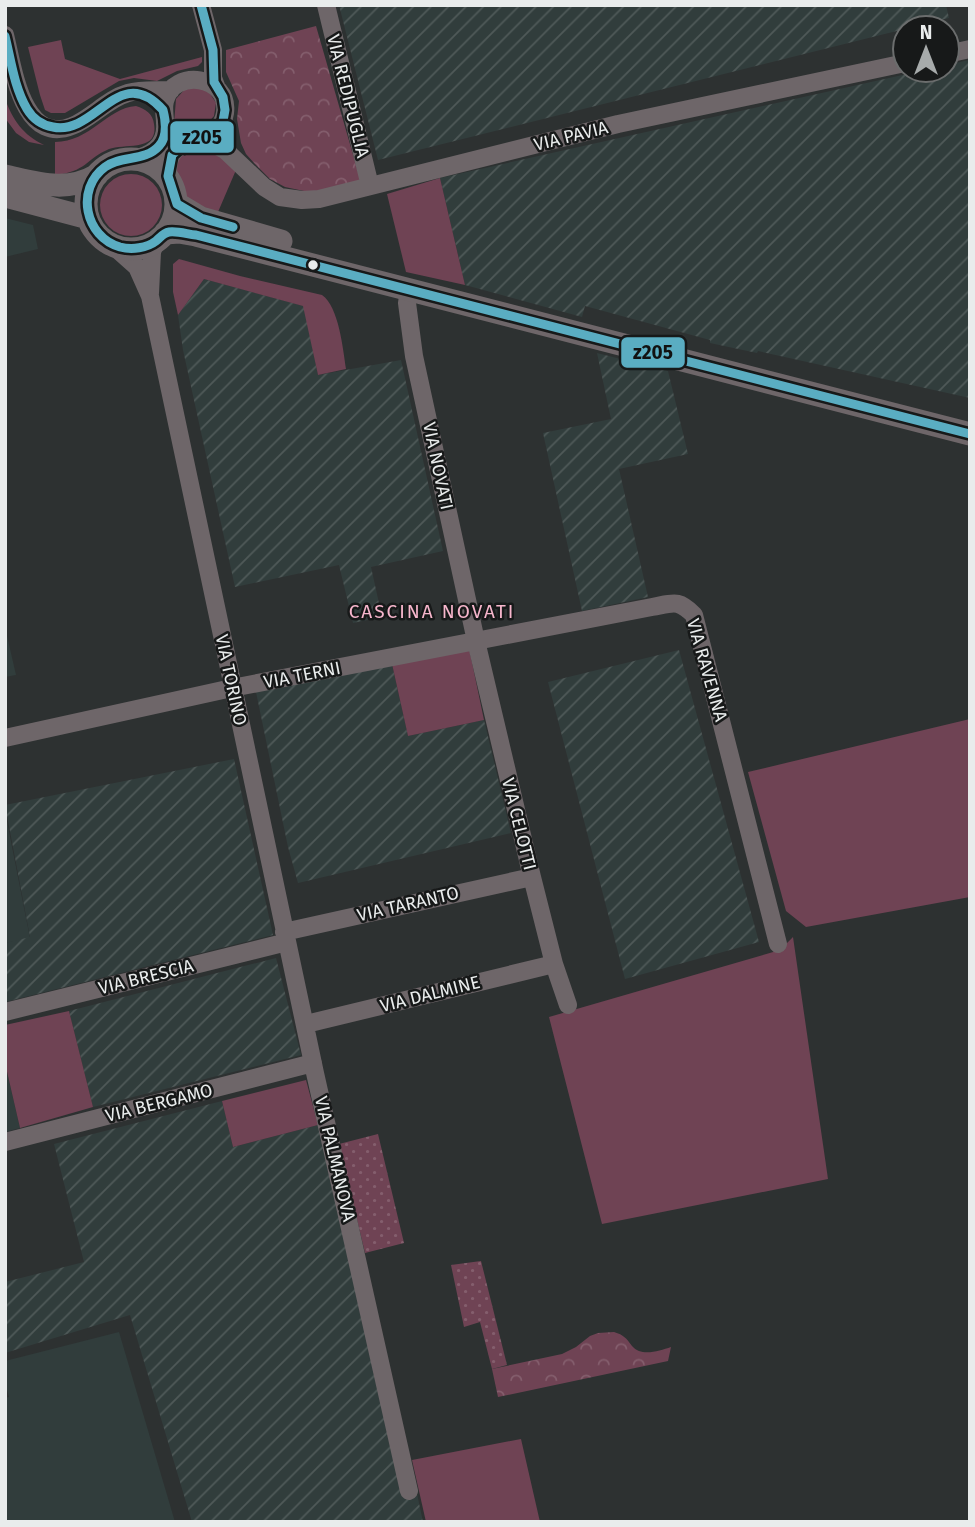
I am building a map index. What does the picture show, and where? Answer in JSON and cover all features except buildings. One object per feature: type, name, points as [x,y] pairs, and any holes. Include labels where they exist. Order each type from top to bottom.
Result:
[{"type":"main road","points":[[160,237],[173,219],[176,203],[174,191],[164,173],[154,165],[134,159],[106,167],[91,183],[86,206],[88,218],[97,233],[122,248],[145,246],[160,237],[179,232],[196,235],[970,434]]},
{"type":"main road","points":[[5,176],[58,187],[77,184],[97,175]]},
{"type":"main road","points":[[5,196],[88,218]]},
{"type":"main road","points":[[176,203],[201,218],[299,247],[403,288]]},
{"type":"street","name":"VIA PAVIA","points":[[201,5],[213,50],[213,78],[224,101],[227,133],[247,172]]},
{"type":"street","name":"VIA REDIPUGLIA","points":[[326,5],[370,186]]},
{"type":"street","points":[[5,35],[28,112],[37,122],[48,127],[73,126],[130,93],[170,90]]},
{"type":"street","name":"VIA PAVIA","points":[[202,138],[225,150],[264,187],[280,197],[319,200],[618,124],[891,65]]},
{"type":"street","points":[[134,159],[152,152],[162,142],[166,131],[164,102],[170,90],[191,80],[206,81],[216,86]]},
{"type":"street","points":[[130,93],[150,99],[160,106],[164,113]]},
{"type":"street","points":[[169,180],[169,166],[175,151],[186,142],[216,131],[225,116]]},
{"type":"street","name":"VIA TORINO","points":[[150,296],[152,252],[160,237]]},
{"type":"street","name":"VIA TORINO","points":[[110,243],[137,267],[150,296],[313,1063]]},
{"type":"street","name":"VIA NOVATI","points":[[403,288],[414,356],[476,641]]},
{"type":"street","name":"VIA RAVENNA","points":[[476,641],[675,603],[682,604],[694,615],[778,944]]},
{"type":"street","name":"VIA TERNI","points":[[5,738],[232,688],[476,641]]},
{"type":"street","name":"VIA CELOTTI","points":[[476,641],[532,877],[554,964],[568,1005]]},
{"type":"street","name":"VIA TARANTO","points":[[286,937],[532,877]]},
{"type":"street","name":"VIA BRESCIA","points":[[5,1012],[286,937]]},
{"type":"street","name":"VIA DALMINE","points":[[306,1024],[554,964]]},
{"type":"street","name":"VIA BERGAMO","points":[[6,1142],[313,1063]]},
{"type":"street","name":"VIA PALMANOVA","points":[[313,1063],[409,1491]]},
{"type":"shaded area","points":[[339,5],[946,5],[948,14],[891,14],[891,32],[378,160]]},
{"type":"shaded area","points":[[969,60],[970,398],[758,351],[757,353],[710,343],[710,340],[585,306],[582,317],[465,285],[440,178],[891,78],[891,84],[961,84],[961,62]]},
{"type":"shaded area","points":[[5,218],[33,225],[38,249],[5,257]]},
{"type":"shaded area","points":[[204,279],[304,306],[318,375],[401,360],[443,551],[371,567],[382,617],[353,623],[339,565],[235,587],[183,350],[178,315]]},
{"type":"shaded area","points":[[597,353],[668,371],[688,454],[619,469],[648,597],[582,611],[543,433],[611,419]]},
{"type":"shaded area","points":[[5,627],[16,675],[5,677]]},
{"type":"shaded area","points":[[679,650],[759,942],[625,979],[548,682]]},
{"type":"shaded area","points":[[392,664],[408,736],[484,720],[511,833],[298,883],[256,692]]},
{"type":"shaded area","points":[[234,759],[273,935],[5,1002],[5,943],[30,937],[5,805]]},
{"type":"shaded area","points":[[5,811],[30,938],[5,943]]},
{"type":"shaded area","points":[[276,958],[301,1055],[93,1107],[69,1011]]},
{"type":"shaded area","points":[[5,1063],[20,1128],[5,1132]]},
{"type":"shaded area","points":[[222,1101],[233,1147],[318,1125],[403,1492],[416,1489],[423,1522],[192,1522],[130,1315],[5,1353],[5,1282],[84,1262],[54,1144]]},
{"type":"shaded area","points":[[119,1332],[175,1522],[5,1522],[5,1398],[9,1397],[5,1383],[5,1361]]},
{"type":"green space","points":[[316,26],[360,179],[356,183],[319,191],[304,191],[285,187],[270,179],[246,154],[241,143],[237,119],[239,101],[226,72],[226,50]]},
{"type":"green space","points":[[61,40],[65,59],[120,79],[202,57],[202,62],[198,66],[177,71],[157,81],[134,78],[119,81],[65,113],[51,113],[45,110],[28,47]]},
{"type":"green space","points":[[197,87],[209,92],[216,103],[214,116],[206,125],[177,140],[173,136],[176,99],[185,89]]},
{"type":"green space","points":[[5,99],[20,126],[30,137],[44,145],[29,142],[16,133],[5,118]]},
{"type":"green space","points":[[136,106],[146,110],[152,117],[154,133],[151,139],[139,145],[109,149],[80,168],[55,175],[55,142],[78,137],[116,112]]},
{"type":"green space","points":[[194,146],[213,149],[236,170],[218,212],[191,201],[179,182],[176,166],[179,152],[185,156],[188,152],[184,149]]},
{"type":"green space","points":[[125,174],[137,174],[153,183],[160,193],[160,217],[153,227],[137,236],[125,236],[114,231],[105,222],[100,211],[100,199],[105,188],[114,179]]},
{"type":"green space","points":[[440,178],[465,285],[406,272],[387,194]]},
{"type":"green space","points":[[179,259],[322,295],[336,318],[346,369],[318,375],[303,306],[204,279],[178,315],[173,292],[173,264]]},
{"type":"green space","points":[[469,648],[484,720],[408,736],[392,664]]},
{"type":"green space","points":[[970,719],[970,897],[806,927],[786,911],[748,772]]},
{"type":"green space","points":[[793,937],[828,1179],[602,1224],[549,1017],[780,950]]},
{"type":"green space","points":[[69,1011],[93,1107],[20,1128],[5,1063],[5,1025]]},
{"type":"green space","points":[[306,1080],[318,1125],[233,1147],[222,1101]]},
{"type":"green space","points":[[378,1134],[404,1243],[365,1253],[339,1144]]},
{"type":"green space","points":[[481,1261],[507,1365],[492,1369],[480,1322],[464,1327],[451,1265]]},
{"type":"green space","points":[[614,1332],[640,1351],[650,1352],[671,1347],[668,1361],[498,1397],[492,1369],[562,1354],[590,1336]]},
{"type":"green space","points":[[521,1439],[540,1522],[426,1522],[412,1460]]},
{"type":"transit line","name":"z205","points":[[201,5],[213,50],[214,82],[223,97],[223,121],[216,131],[186,142],[172,155],[168,176],[177,204],[201,218],[233,227]]},
{"type":"transit line","name":"z205","points":[[5,36],[23,101],[32,116],[41,123],[53,127],[68,127],[120,96],[133,93],[147,97],[163,110],[165,133],[159,146],[140,157],[111,163],[96,176],[90,187],[87,199],[92,223],[108,242],[120,247],[144,247],[169,232],[196,235],[970,434]]},
{"type":"district","name":"CASCINA NOVATI","points":[[432,611]]}]
